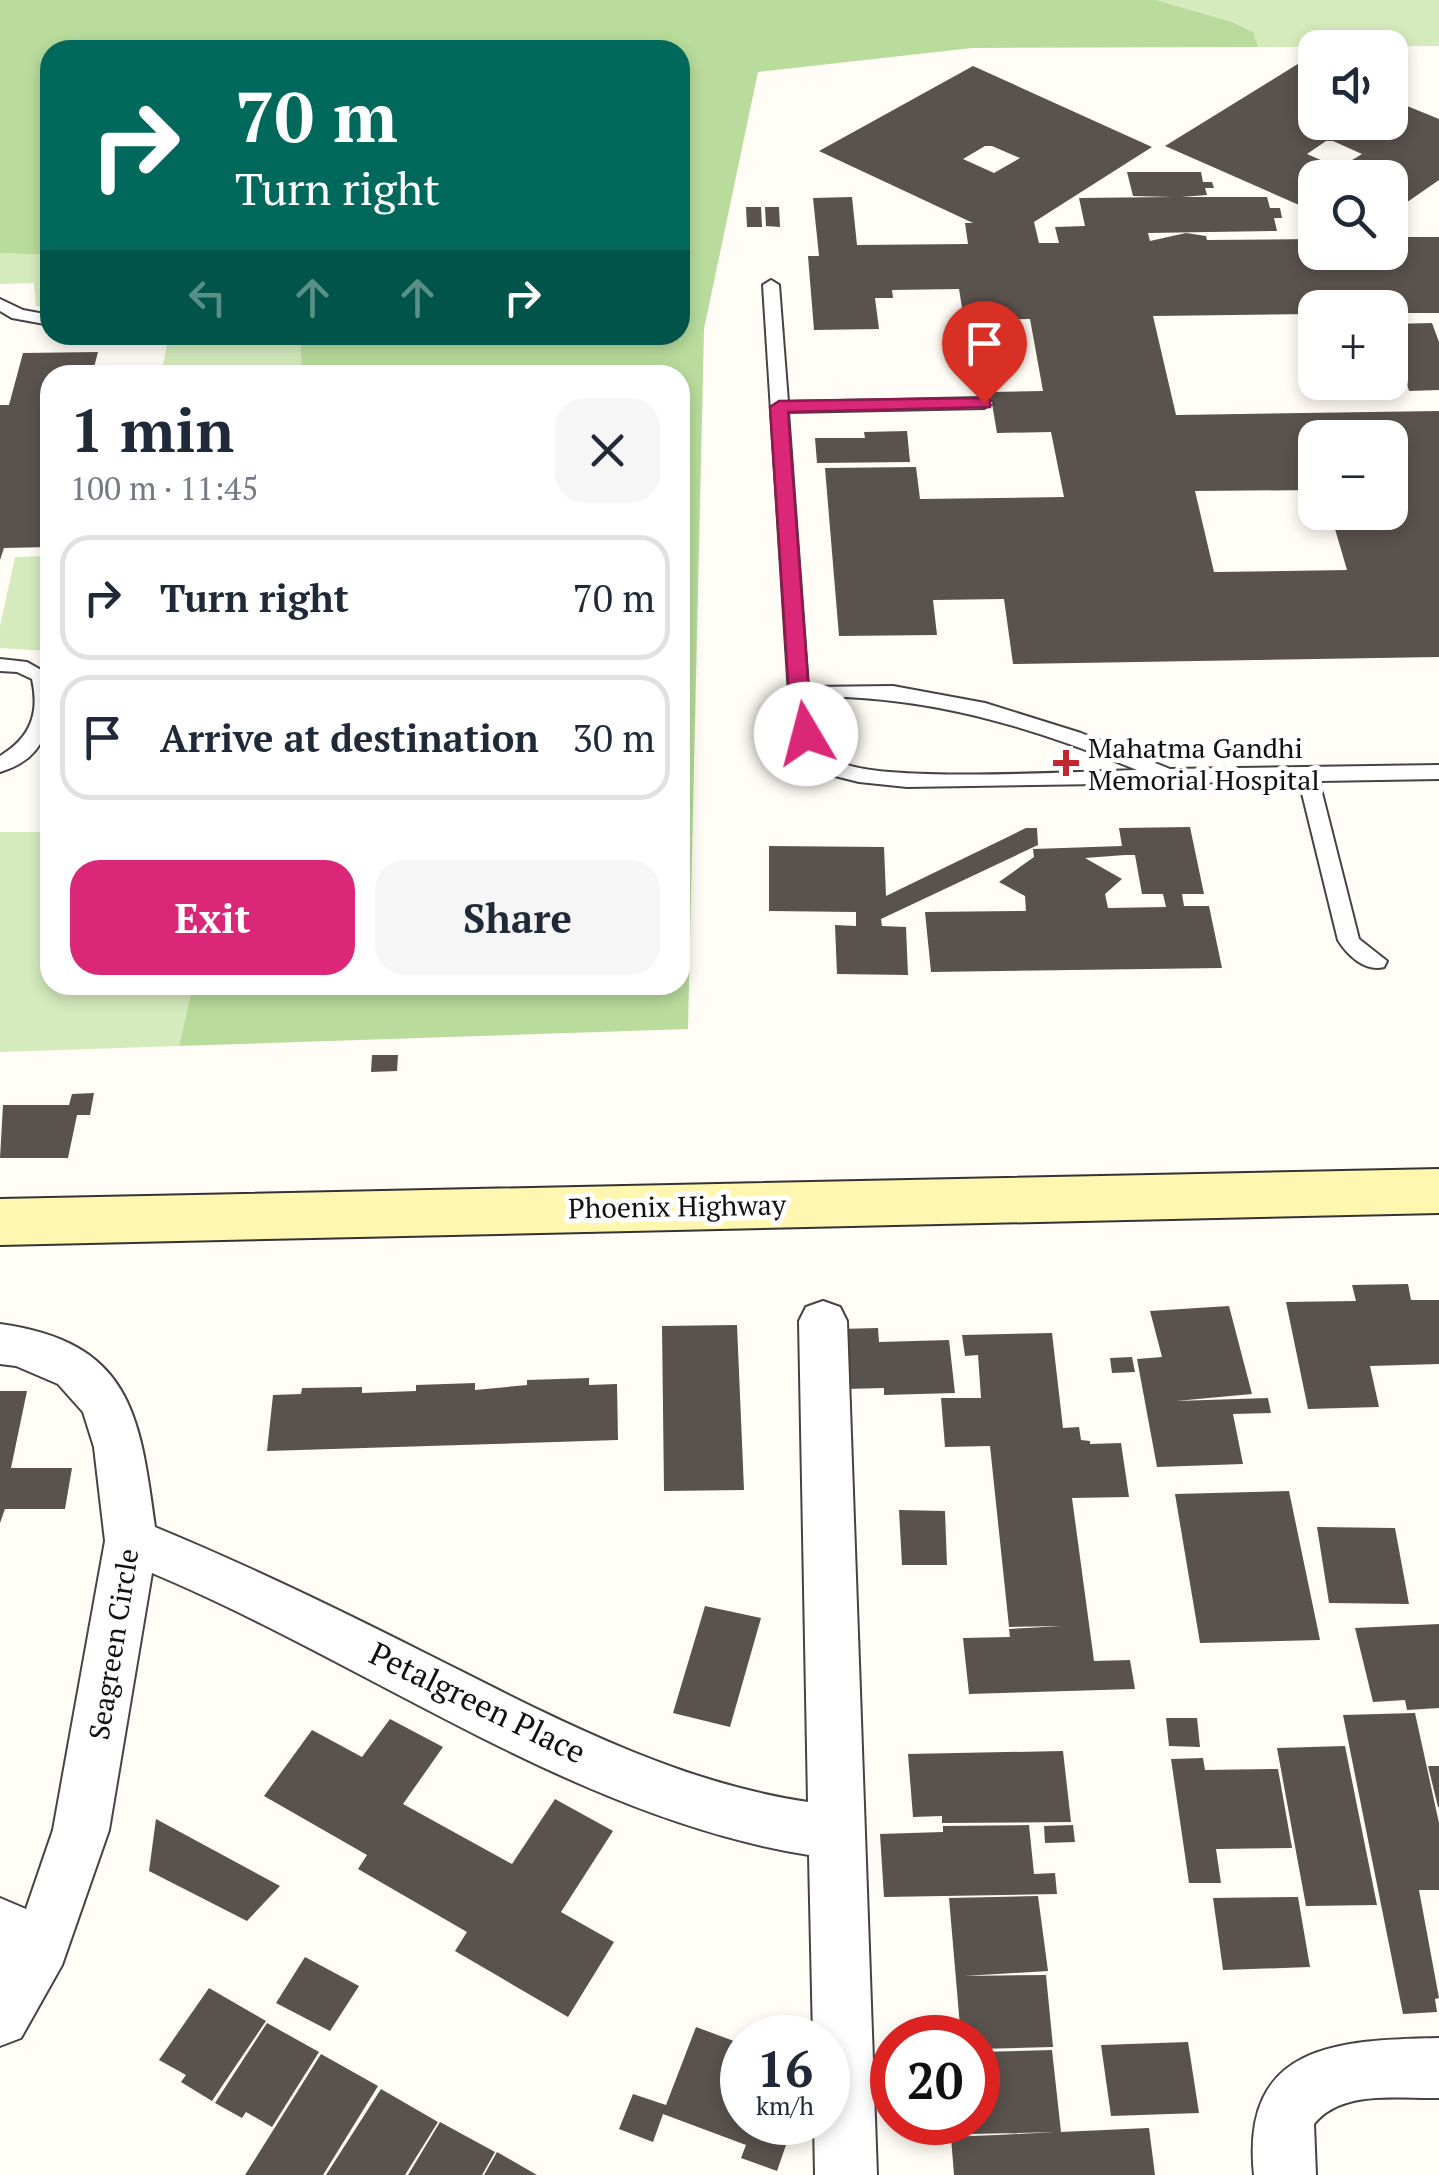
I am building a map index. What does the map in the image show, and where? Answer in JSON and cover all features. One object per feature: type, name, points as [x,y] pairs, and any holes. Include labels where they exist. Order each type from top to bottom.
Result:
[{"type":"main road","name":"Phoenix Highway","points":[[1354,1190],[1439,1182]]},
{"type":"main road","name":"Phoenix Highway","points":[[0,1222],[1354,1190],[1439,1192]]},
{"type":"street","points":[[823,1321],[846,2175]]},
{"type":"street","name":"Seagreen Circle","points":[[0,1344],[21,1347],[74,1370],[105,1402],[119,1447],[131,1541],[82,1830],[21,1935],[0,2018]]},
{"type":"street","name":"Petalgreen Place","points":[[131,1541],[202,1568],[514,1722],[637,1777],[740,1816],[835,1833]]},
{"type":"street","points":[[1285,2175],[1285,2118],[1304,2089],[1338,2073],[1439,2068]]},
{"type":"lane","points":[[771,285],[799,694],[806,734],[816,756],[834,769],[907,780],[1439,772]]},
{"type":"lane","points":[[0,304],[18,314],[40,318]]},
{"type":"lane","points":[[779,407],[984,403]]},
{"type":"lane","points":[[0,665],[20,666],[40,676]]},
{"type":"lane","points":[[799,694],[834,690],[905,691],[962,703],[1086,741],[1174,776]]},
{"type":"lane","points":[[0,765],[28,751],[40,724]]},
{"type":"lane","points":[[1308,776],[1350,940],[1355,949],[1376,962]]},
{"type":"green space","points":[[0,0],[1156,0],[1233,22],[1253,32],[1258,47],[972,48],[758,72],[704,329],[690,942],[690,365],[302,365],[300,345],[690,345],[690,40],[40,40],[40,255],[0,253]]},
{"type":"green space","points":[[1156,0],[1439,0],[1439,46],[1408,46],[1408,30],[1298,30],[1298,47],[1258,47],[1253,32],[1234,22]]},
{"type":"green space","points":[[0,253],[40,255],[40,306],[36,306],[34,283],[0,284]]},
{"type":"green space","points":[[167,345],[300,345],[302,365],[163,365]]},
{"type":"green space","points":[[40,556],[40,650],[0,648],[0,626],[15,557]]},
{"type":"green space","points":[[0,832],[40,832],[40,995],[191,995],[179,1046],[0,1052]]},
{"type":"green space","points":[[191,995],[689,995],[688,1029],[179,1046]]},
{"type":"building","points":[[1298,64],[1298,140],[1408,140],[1408,106],[1439,119],[1439,180],[1408,202],[1408,160],[1352,160],[1362,154],[1326,141],[1307,154],[1321,160],[1298,160],[1298,205],[1165,146]]},
{"type":"building","points":[[973,66],[1152,147],[1034,222],[1039,243],[1059,243],[1055,227],[1085,226],[1079,198],[1172,197],[1133,196],[1127,172],[1201,172],[1203,182],[1212,182],[1214,188],[1205,188],[1207,195],[1181,197],[1267,197],[1270,208],[1280,208],[1282,218],[1274,218],[1277,231],[1148,233],[1150,241],[1186,233],[1206,236],[1207,240],[1298,239],[1298,270],[1408,270],[1408,237],[1439,237],[1439,313],[1408,313],[1408,290],[1298,290],[1298,314],[1153,316],[1176,415],[1439,411],[1439,657],[1013,664],[1004,599],[933,600],[937,635],[839,636],[825,468],[916,467],[920,499],[1064,497],[1051,432],[997,433],[990,392],[1043,391],[1030,319],[964,320],[959,289],[892,290],[893,298],[875,298],[879,329],[814,330],[808,256],[819,256],[813,198],[852,197],[857,245],[968,244],[965,223],[973,223],[819,151]],"holes":[[[992,146],[1020,158],[994,173],[963,159]]]},
{"type":"building","points":[[746,207],[761,207],[762,227],[747,227]]},
{"type":"building","points":[[765,207],[779,207],[780,227],[766,226]]},
{"type":"building","points":[[1432,323],[1439,342],[1439,390],[1409,391],[1408,324]]},
{"type":"building","points":[[98,352],[95,365],[40,365],[40,547],[4,548],[0,560],[0,405],[9,405],[23,353]]},
{"type":"building","points":[[907,431],[910,462],[817,463],[815,438],[865,438],[864,432]]},
{"type":"building","points":[[1190,827],[1204,894],[1182,894],[1184,906],[1209,906],[1222,968],[931,972],[925,912],[1026,911],[1025,896],[999,882],[1034,857],[1033,849],[1122,846],[1119,828]],"holes":[[[1135,855],[1142,894],[1163,894],[1166,907],[1108,908],[1105,894],[1122,879],[1085,858]]]},
{"type":"building","points":[[1026,828],[1037,828],[1038,845],[881,919],[882,926],[906,927],[908,975],[837,974],[835,925],[856,926],[856,912],[769,911],[769,846],[884,847],[886,896]]},
{"type":"building","points":[[372,1055],[398,1055],[397,1071],[371,1072]]},
{"type":"building","points":[[94,1093],[90,1115],[77,1115],[68,1158],[0,1158],[3,1105],[69,1105],[72,1094]]},
{"type":"building","points":[[1408,1284],[1411,1300],[1439,1300],[1439,1364],[1370,1366],[1379,1407],[1308,1409],[1286,1302],[1356,1301],[1352,1285]]},
{"type":"building","points":[[1229,1306],[1252,1394],[1176,1401],[1268,1398],[1271,1413],[1233,1414],[1243,1464],[1157,1467],[1137,1359],[1162,1357],[1150,1311]]},
{"type":"building","points":[[737,1325],[744,1490],[664,1491],[662,1326]]},
{"type":"building","points":[[878,1328],[879,1342],[949,1340],[955,1393],[884,1395],[884,1388],[846,1389],[840,1329]]},
{"type":"building","points":[[1052,1333],[1063,1428],[1079,1427],[1081,1440],[1090,1444],[1121,1443],[1129,1497],[1072,1498],[1094,1661],[1130,1660],[1135,1689],[969,1694],[963,1638],[1010,1637],[1009,1629],[1063,1626],[1009,1627],[990,1446],[945,1447],[941,1398],[981,1398],[978,1355],[965,1356],[962,1335]]},
{"type":"building","points":[[1132,1357],[1135,1372],[1112,1373],[1110,1358]]},
{"type":"building","points":[[589,1378],[589,1385],[617,1384],[618,1440],[267,1451],[273,1395],[301,1394],[302,1388],[362,1387],[362,1393],[416,1391],[416,1385],[475,1383],[475,1390],[527,1385],[527,1380]]},
{"type":"building","points":[[0,1391],[27,1391],[11,1468],[72,1468],[65,1509],[5,1509],[0,1523]]},
{"type":"building","points":[[1289,1491],[1320,1640],[1200,1643],[1175,1494]]},
{"type":"building","points":[[899,1510],[945,1511],[947,1565],[902,1565]]},
{"type":"building","points":[[1317,1527],[1395,1528],[1409,1604],[1329,1603]]},
{"type":"building","points":[[705,1606],[761,1618],[730,1727],[673,1713]]},
{"type":"building","points":[[1439,1624],[1439,1708],[1407,1710],[1405,1700],[1373,1702],[1355,1628]]},
{"type":"building","points":[[1415,1713],[1439,1823],[1439,1890],[1419,1890],[1439,1998],[1435,1999],[1437,2012],[1403,2014],[1343,1715]]},
{"type":"building","points":[[1166,1718],[1197,1718],[1200,1747],[1169,1746]]},
{"type":"building","points":[[390,1719],[443,1747],[403,1804],[512,1864],[555,1799],[613,1831],[561,1912],[614,1942],[568,2017],[455,1951],[467,1932],[358,1869],[367,1855],[264,1796],[312,1730],[362,1757]]},
{"type":"building","points":[[1345,1746],[1377,1905],[1306,1906],[1277,1748]]},
{"type":"building","points":[[1063,1751],[1071,1822],[942,1823],[942,1816],[913,1817],[908,1754]]},
{"type":"building","points":[[1203,1758],[1205,1770],[1278,1769],[1292,1848],[1216,1849],[1221,1883],[1189,1883],[1171,1759]]},
{"type":"building","points":[[1428,1766],[1439,1766],[1439,1807],[1438,1807]]},
{"type":"building","points":[[156,1819],[280,1886],[247,1921],[149,1871]]},
{"type":"building","points":[[1029,1825],[1034,1874],[1055,1873],[1057,1894],[884,1897],[880,1834],[943,1832],[943,1826]]},
{"type":"building","points":[[1073,1825],[1075,1842],[1045,1843],[1044,1826]]},
{"type":"building","points":[[1038,1896],[1048,1971],[964,1976],[1046,1975],[1053,2047],[1000,2048],[1000,2015],[959,2015],[949,1898]]},
{"type":"building","points":[[1298,1897],[1310,1967],[1223,1970],[1213,1898]]},
{"type":"building","points":[[305,1957],[359,1986],[330,2031],[276,2003]]},
{"type":"building","points":[[209,1988],[266,2021],[212,2101],[181,2082],[186,2075],[159,2060]]},
{"type":"building","points":[[267,2023],[319,2052],[272,2127],[246,2112],[242,2118],[215,2103]]},
{"type":"building","points":[[696,2027],[720,2036],[720,2135],[663,2114],[653,2142],[619,2129],[633,2094],[666,2105]]},
{"type":"building","points":[[1188,2042],[1199,2113],[1111,2116],[1101,2045]]},
{"type":"building","points":[[1052,2050],[1061,2132],[1000,2133],[1000,2051]]},
{"type":"building","points":[[321,2054],[378,2086],[323,2175],[245,2175]]},
{"type":"building","points":[[381,2089],[438,2122],[405,2175],[326,2175]]},
{"type":"building","points":[[440,2122],[495,2152],[482,2175],[408,2175]]},
{"type":"building","points":[[1149,2128],[1155,2175],[954,2175],[952,2145],[1000,2145],[1000,2135]]},
{"type":"building","points":[[746,2145],[786,2145],[777,2171],[741,2158]]},
{"type":"building","points":[[497,2152],[537,2175],[484,2175]]},
{"type":"place","name":"Mahatma Gandhi Memorial Hospital","points":[[1066,763]]},
{"type":"route","points":[[806,734],[799,694],[779,407],[984,403]]}]
